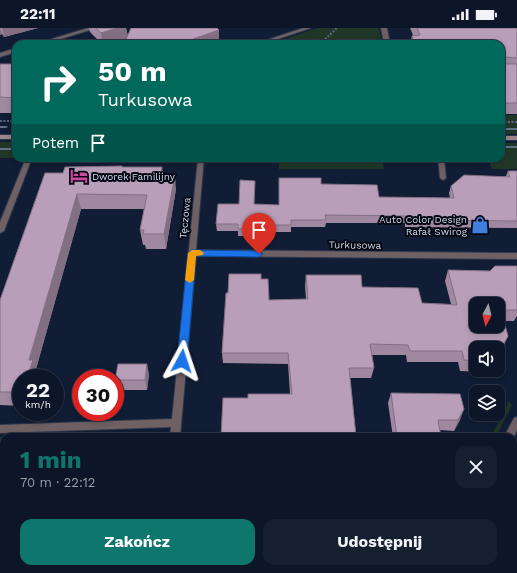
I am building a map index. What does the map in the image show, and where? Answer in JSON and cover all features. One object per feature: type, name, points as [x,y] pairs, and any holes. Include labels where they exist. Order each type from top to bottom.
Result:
[{"type":"street","points":[[52,40],[94,28]]},
{"type":"street","points":[[270,40],[308,28]]},
{"type":"street","points":[[384,28],[386,40]]},
{"type":"street","points":[[0,55],[12,51]]},
{"type":"street","points":[[0,137],[12,137]]},
{"type":"street","points":[[505,138],[517,138]]},
{"type":"street","points":[[0,231],[27,162]]},
{"type":"street","name":"Tęczowa","points":[[175,433],[202,162]]},
{"type":"street","points":[[442,162],[444,178]]},
{"type":"street","name":"Turkusowa","points":[[192,253],[517,256]]},
{"type":"street","points":[[511,433],[517,421]]},
{"type":"street","points":[[0,429],[176,423]]},
{"type":"path","points":[[324,40],[337,28]]},
{"type":"path","points":[[0,121],[12,121]]},
{"type":"path","points":[[505,122],[517,122]]},
{"type":"green space","points":[[318,28],[379,28],[381,40],[281,40]]},
{"type":"green space","points":[[505,115],[517,115],[517,134],[505,134]]},
{"type":"green space","points":[[0,142],[12,142],[12,158],[0,158]]},
{"type":"green space","points":[[505,143],[517,143],[517,169],[492,169],[489,162],[505,162]]},
{"type":"green space","points":[[279,162],[383,162],[384,169],[279,169]]},
{"type":"green space","points":[[509,401],[512,405],[505,419],[505,409]]},
{"type":"green space","points":[[499,421],[504,421],[498,433],[493,433]]},
{"type":"building","points":[[96,28],[117,28],[101,33]]},
{"type":"building","points":[[131,28],[217,28],[219,30],[193,39],[194,40],[126,40]]},
{"type":"building","points":[[417,28],[517,28],[517,58],[505,57],[505,40],[414,40],[412,36],[420,35]]},
{"type":"building","points":[[0,64],[12,64],[12,98],[0,97]]},
{"type":"building","points":[[505,64],[517,64],[517,103],[505,103]]},
{"type":"building","points":[[65,167],[162,167],[161,175],[175,175],[164,234],[143,234],[144,230],[140,230],[147,195],[77,194],[29,360],[33,360],[30,369],[12,369],[12,392],[0,392],[0,300],[45,173],[63,173]]},
{"type":"building","points":[[508,171],[517,171],[517,221],[407,220],[406,216],[325,215],[326,220],[291,220],[291,225],[254,225],[254,229],[238,229],[238,224],[216,224],[218,204],[239,204],[240,180],[255,181],[254,204],[279,205],[279,178],[321,178],[321,184],[377,185],[379,197],[454,198],[451,186],[464,175],[510,177]]},
{"type":"building","points":[[495,266],[517,266],[517,310],[505,310],[505,297],[469,297],[469,333],[505,333],[505,325],[508,336],[505,341],[469,341],[469,360],[464,360],[462,351],[410,351],[408,345],[370,344],[374,368],[349,368],[356,433],[221,433],[223,398],[248,398],[248,394],[292,394],[288,353],[222,353],[226,293],[228,293],[229,274],[261,274],[261,279],[268,279],[269,300],[308,299],[306,275],[361,275],[362,287],[418,288],[422,303],[457,305],[448,270],[490,271]]},
{"type":"building","points":[[118,364],[147,364],[145,380],[124,380],[124,369],[117,369]]},
{"type":"building","points":[[391,393],[460,394],[464,409],[458,420],[438,420],[440,433],[396,433]]},
{"type":"waterway","points":[[0,127],[6,127]]},
{"type":"waterway","points":[[505,129],[517,129]]},
{"type":"waterway","points":[[505,147],[517,147]]},
{"type":"waterway","points":[[0,149],[12,149]]},
{"type":"slow traffic","points":[[190,280],[192,253],[200,253]]},
{"type":"place","name":"Dworek Familijny","points":[[79,176]]},
{"type":"place","name":"Auto Color Design Rafał Swirog","points":[[480,225]]},
{"type":"route","points":[[182,361],[192,253],[259,254]]}]
